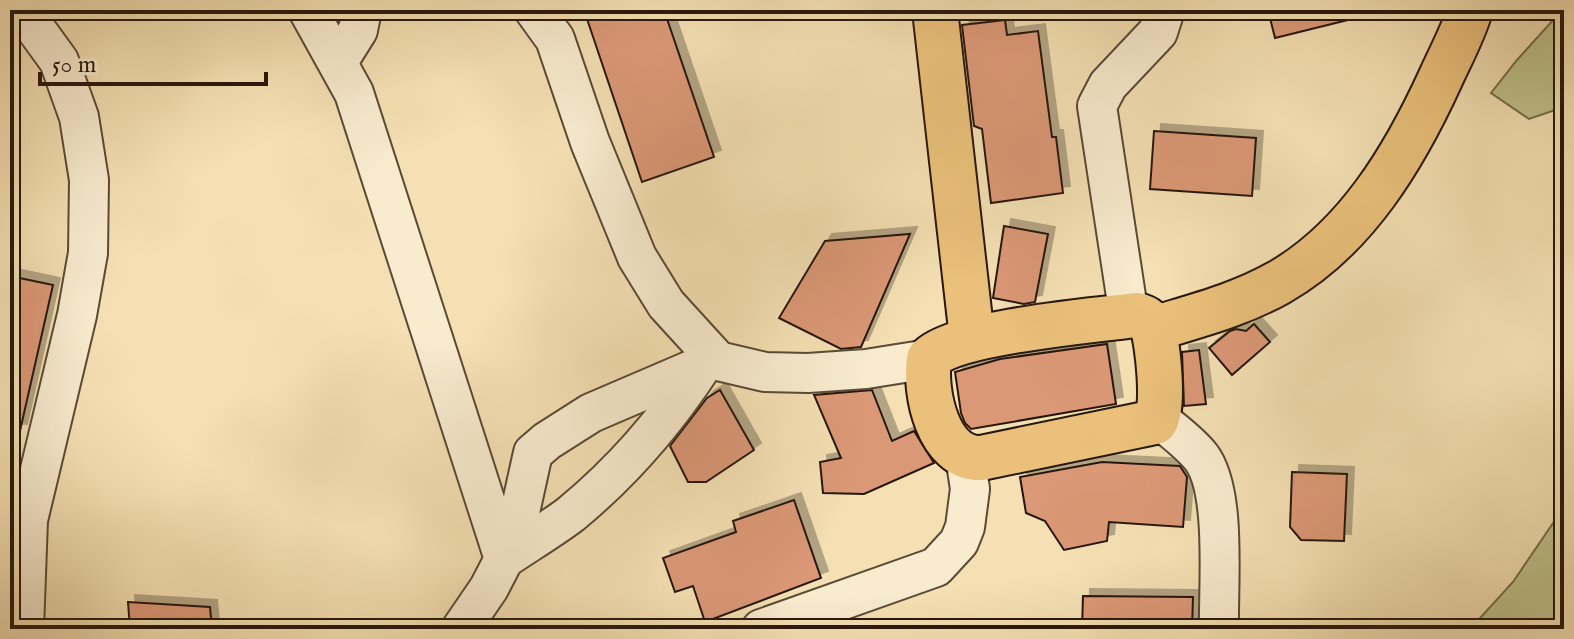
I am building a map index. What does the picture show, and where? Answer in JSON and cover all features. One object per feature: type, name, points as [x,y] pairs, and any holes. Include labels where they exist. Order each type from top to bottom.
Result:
[{"type":"main road","points":[[935,10],[972,338]]},
{"type":"main road","points":[[1141,322],[1159,382],[1159,419],[1150,424],[981,458],[965,456],[946,442],[938,427],[928,373],[929,359],[941,349],[972,338],[1141,322],[1242,302],[1306,264],[1364,210],[1416,133],[1470,10]]},
{"type":"street","points":[[22,10],[59,61],[79,117],[89,180],[88,253],[77,315],[28,520],[24,629]]},
{"type":"street","points":[[308,10],[354,93],[504,559]]},
{"type":"street","points":[[338,62],[358,30],[362,10]]},
{"type":"street","points":[[534,10],[555,39],[590,142],[637,257],[666,304],[710,363]]},
{"type":"street","points":[[1141,322],[1097,106],[1116,76],[1158,32],[1165,10]]},
{"type":"street","points":[[461,629],[504,559],[520,512],[533,453],[591,413],[710,363],[765,372],[808,373],[866,369],[929,359]]},
{"type":"street","points":[[504,559],[570,514],[621,467],[710,363]]},
{"type":"street","points":[[1159,419],[1200,456],[1212,480],[1217,508],[1219,629]]},
{"type":"street","points":[[761,629],[936,567],[959,542],[965,527],[970,489],[965,456]]},
{"type":"green space","points":[[1562,10],[1564,107],[1529,119],[1491,93]]},
{"type":"green space","points":[[1564,507],[1564,629],[1470,629],[1513,582]]},
{"type":"building","points":[[584,10],[664,10],[714,157],[642,182]]},
{"type":"building","points":[[1268,10],[1350,10],[1352,19],[1275,38]]},
{"type":"building","points":[[1005,20],[1007,35],[1038,31],[1063,193],[991,203],[982,129],[974,126],[962,25]]},
{"type":"building","points":[[1154,131],[1256,138],[1252,196],[1150,189]]},
{"type":"building","points":[[1004,226],[1048,234],[1035,302],[1024,304],[993,298]]},
{"type":"building","points":[[910,234],[861,347],[841,349],[779,318],[825,241]]},
{"type":"building","points":[[10,276],[53,285],[20,431],[10,430]]},
{"type":"building","points":[[1254,324],[1270,342],[1232,375],[1209,348],[1230,331],[1246,331]]},
{"type":"building","points":[[1107,344],[1116,404],[971,429],[965,423],[955,372],[1000,359]]},
{"type":"building","points":[[1199,350],[1206,404],[1184,406],[1182,352]]},
{"type":"building","points":[[720,390],[754,450],[706,482],[688,482],[670,446],[707,398]]},
{"type":"building","points":[[872,390],[892,441],[914,431],[934,463],[864,494],[823,493],[820,462],[841,458],[814,395]]},
{"type":"building","points":[[1102,462],[1180,466],[1187,477],[1183,527],[1109,522],[1107,541],[1064,550],[1045,521],[1026,513],[1020,477]]},
{"type":"building","points":[[1292,472],[1347,474],[1344,541],[1301,540],[1290,527]]},
{"type":"building","points":[[794,500],[821,578],[705,622],[693,586],[675,592],[663,558],[736,532],[733,521]]},
{"type":"building","points":[[1083,596],[1193,597],[1192,629],[1082,629]]},
{"type":"building","points":[[128,602],[210,607],[212,629],[130,629]]}]
